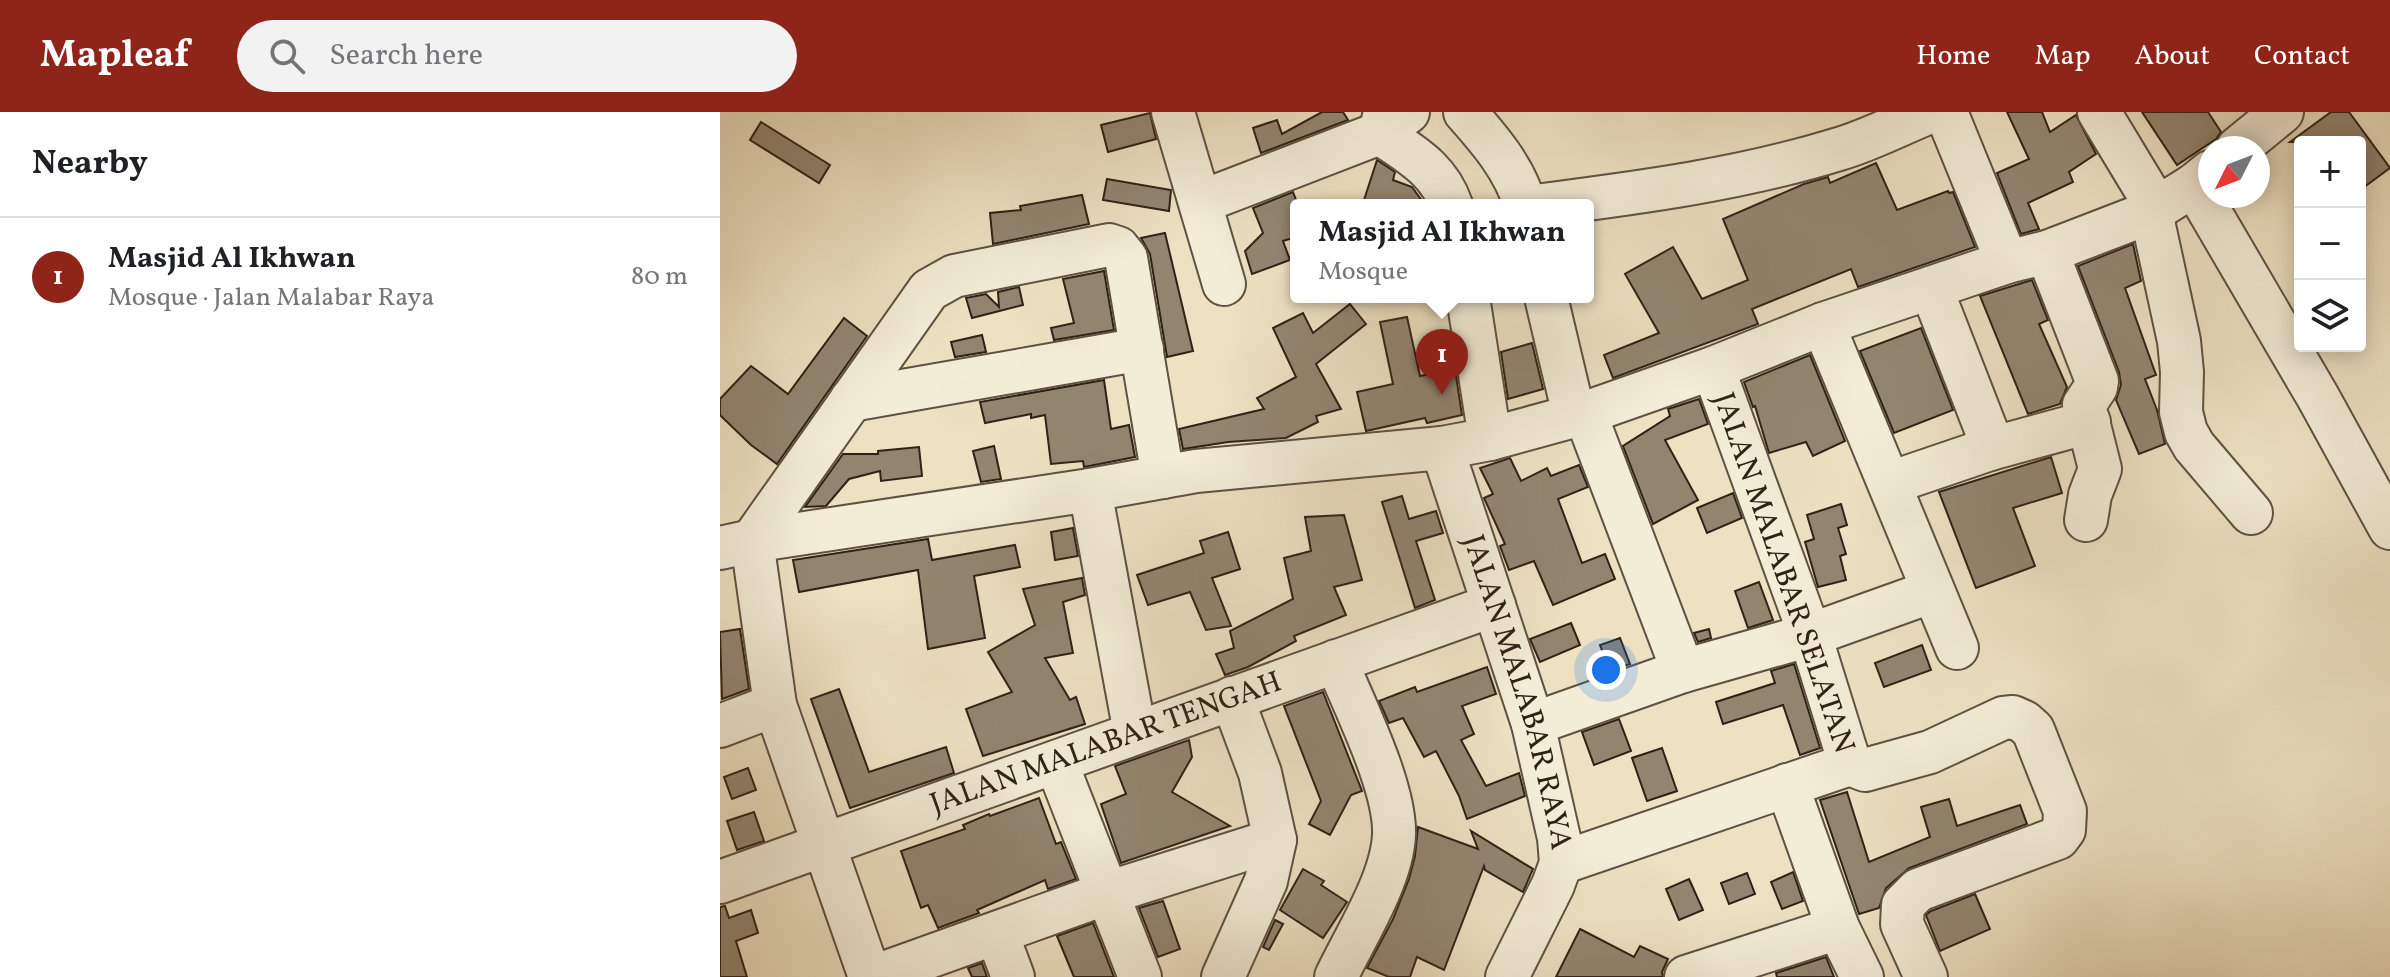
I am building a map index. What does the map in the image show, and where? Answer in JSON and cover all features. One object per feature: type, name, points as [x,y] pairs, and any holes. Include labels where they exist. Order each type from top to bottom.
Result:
[{"type":"street","points":[[1173,112],[1224,284]]},
{"type":"street","points":[[1465,112],[1497,150],[1523,199]]},
{"type":"street","points":[[1589,199],[1753,173],[1842,148],[1930,112]]},
{"type":"street","points":[[1946,112],[2007,262]]},
{"type":"street","points":[[2099,112],[2154,210],[2179,341],[2181,412],[2186,432],[2194,446],[2251,513]]},
{"type":"street","points":[[2251,136],[2277,113]]},
{"type":"street","points":[[1201,202],[1391,119],[1444,184],[1449,199]]},
{"type":"street","points":[[736,544],[1196,471],[1442,448],[1490,439],[1579,414],[1713,368],[1823,324],[2007,262],[2047,252],[2154,210],[2198,181]]},
{"type":"street","points":[[2218,208],[2390,528]]},
{"type":"street","points":[[736,544],[851,400],[922,299],[946,279],[1109,245],[1118,248],[1126,258],[1163,477]]},
{"type":"street","points":[[2047,252],[2097,381],[2084,405],[2100,469],[2090,495],[2086,520]]},
{"type":"street","points":[[1931,288],[1989,437],[1990,449]]},
{"type":"street","points":[[1469,303],[1490,439]]},
{"type":"street","points":[[1548,303],[1579,414],[1683,671]]},
{"type":"street","points":[[1823,324],[1957,648]]},
{"type":"street","points":[[851,400],[1142,349]]},
{"type":"street","name":"JALAN MALABAR SELATAN","points":[[1561,863],[1850,764],[1810,635],[1713,368]]},
{"type":"street","points":[[1890,483],[1990,449],[2089,422]]},
{"type":"street","name":"JALAN MALABAR RAYA","points":[[1442,448],[1533,724],[1559,838],[1561,863],[1553,885],[1507,977]]},
{"type":"street","points":[[1090,490],[1135,733]]},
{"type":"street","points":[[736,544],[775,702],[872,977],[1107,893],[1275,840]]},
{"type":"street","points":[[1533,724],[1683,671],[1810,635],[1933,591]]},
{"type":"street","name":"JALAN MALABAR TENGAH","points":[[720,882],[1494,605]]},
{"type":"street","points":[[1336,661],[1392,801],[1394,837],[1386,870],[1336,977]]},
{"type":"street","points":[[1231,974],[1266,881],[1275,840],[1260,773],[1232,698]]},
{"type":"street","points":[[720,706],[775,702]]},
{"type":"street","points":[[720,726],[775,702]]},
{"type":"street","points":[[1850,764],[1865,770],[1930,752],[1968,737],[1986,724],[2013,717],[2033,730],[2065,811],[2064,830],[2058,838],[1918,890],[1903,905],[1902,924],[1926,977]]},
{"type":"street","points":[[1056,762],[1140,977]]},
{"type":"street","points":[[1787,785],[1838,928],[1862,977]]},
{"type":"street","points":[[1686,977],[1838,928]]},
{"type":"street","points":[[997,934],[1013,977]]},
{"type":"building","points":[[1322,112],[1343,112],[1348,120],[1261,153],[1253,128],[1277,120],[1282,134]]},
{"type":"building","points":[[2007,112],[2042,112],[2050,132],[2076,115],[2096,154],[2069,172],[2073,182],[2028,203],[2039,229],[2021,234],[1997,173],[2029,159]]},
{"type":"building","points":[[2142,112],[2208,112],[2221,132],[2218,136],[2198,136],[2198,151],[2177,165]]},
{"type":"building","points":[[2331,112],[2349,112],[2390,168],[2366,186],[2366,136],[2298,136]]},
{"type":"building","points":[[1150,113],[1156,139],[1108,152],[1101,125]]},
{"type":"building","points":[[761,122],[830,165],[819,183],[750,140]]},
{"type":"building","points":[[1377,160],[1395,172],[1393,180],[1412,187],[1421,199],[1364,199]]},
{"type":"building","points":[[1876,163],[1897,210],[1948,191],[1953,192],[1975,247],[1858,287],[1851,269],[1752,309],[1758,324],[1613,378],[1604,355],[1659,333],[1625,274],[1673,247],[1702,299],[1748,280],[1723,219],[1804,184],[1828,177],[1830,183]]},
{"type":"building","points":[[1107,179],[1171,190],[1169,211],[1103,200]]},
{"type":"building","points":[[1293,192],[1296,199],[1290,199],[1290,239],[1283,241],[1290,260],[1252,274],[1245,251],[1263,233],[1253,208]]},
{"type":"building","points":[[1082,195],[1089,224],[993,244],[990,213],[1021,210],[1020,206]]},
{"type":"building","points":[[1165,233],[1193,351],[1167,357],[1150,254],[1141,238]]},
{"type":"building","points":[[2133,244],[2141,281],[2125,288],[2156,375],[2145,379],[2165,444],[2139,454],[2116,400],[2121,385],[2119,372],[2078,266]]},
{"type":"building","points":[[1104,271],[1114,330],[1054,340],[1051,328],[1074,323],[1063,279]]},
{"type":"building","points":[[2032,280],[2048,320],[2039,324],[2067,387],[2060,404],[2028,414],[1980,296]]},
{"type":"building","points":[[1019,287],[1023,305],[972,318],[966,298],[986,294],[999,307],[998,292]]},
{"type":"building","points":[[1350,304],[1366,324],[1316,364],[1341,409],[1316,416],[1318,422],[1286,438],[1183,449],[1179,429],[1264,409],[1257,398],[1296,377],[1273,328],[1303,313],[1313,333]]},
{"type":"building","points":[[1407,317],[1420,376],[1455,369],[1462,415],[1427,423],[1425,418],[1366,431],[1357,392],[1393,384],[1380,322]]},
{"type":"building","points":[[844,318],[867,336],[777,464],[751,445],[720,415],[720,399],[751,366],[788,394]]},
{"type":"building","points":[[1921,328],[1953,410],[1894,433],[1860,351]]},
{"type":"building","points":[[982,335],[986,352],[955,357],[951,342]]},
{"type":"building","points":[[1532,343],[1543,389],[1508,399],[1501,352]]},
{"type":"building","points":[[1810,355],[1845,441],[1813,456],[1806,442],[1769,453],[1755,406],[1744,382]]},
{"type":"building","points":[[1104,380],[1111,429],[1129,425],[1135,457],[1084,467],[1083,461],[1051,464],[1045,415],[1031,418],[1031,414],[985,423],[980,402]]},
{"type":"building","points":[[1699,399],[1708,424],[1665,440],[1698,500],[1653,524],[1623,446],[1670,416],[1668,409]]},
{"type":"building","points":[[994,446],[1001,479],[981,482],[973,451]]},
{"type":"building","points":[[919,447],[922,476],[881,481],[880,471],[849,479],[826,506],[805,507],[843,454],[878,454],[878,451]]},
{"type":"building","points":[[2051,457],[2062,493],[2013,508],[2035,566],[1976,588],[1939,492]]},
{"type":"building","points":[[1510,458],[1521,481],[1547,468],[1551,476],[1579,465],[1588,487],[1558,499],[1582,563],[1605,554],[1615,579],[1553,605],[1534,561],[1509,570],[1500,546],[1505,544],[1484,498],[1493,494],[1480,468]]},
{"type":"building","points":[[1733,493],[1742,518],[1707,533],[1697,508]]},
{"type":"building","points":[[1402,496],[1409,519],[1436,511],[1443,533],[1416,541],[1435,600],[1415,608],[1382,502]]},
{"type":"building","points":[[1841,504],[1847,525],[1838,528],[1846,554],[1840,556],[1846,580],[1818,587],[1805,542],[1814,539],[1807,515]]},
{"type":"building","points":[[1344,515],[1362,580],[1334,587],[1346,615],[1294,636],[1296,641],[1248,667],[1225,675],[1216,654],[1234,648],[1230,631],[1293,599],[1284,558],[1311,551],[1305,517]]},
{"type":"building","points":[[1073,528],[1078,556],[1055,560],[1051,532]]},
{"type":"building","points":[[1228,532],[1240,569],[1212,578],[1231,626],[1206,630],[1190,592],[1148,605],[1137,575],[1204,553],[1200,541]]},
{"type":"building","points":[[928,539],[932,560],[1015,545],[1020,567],[974,576],[985,638],[928,649],[918,570],[799,592],[793,560]]},
{"type":"building","points":[[1082,578],[1085,595],[1063,602],[1073,653],[1045,658],[1070,700],[1076,697],[1085,724],[983,756],[966,709],[1012,692],[988,652],[1035,625],[1023,589]]},
{"type":"building","points":[[1759,582],[1773,620],[1748,628],[1735,591]]},
{"type":"building","points":[[1571,623],[1580,645],[1540,662],[1530,639]]},
{"type":"building","points":[[740,629],[749,689],[722,699],[720,632]]},
{"type":"building","points":[[1709,629],[1711,638],[1698,642],[1694,633]]},
{"type":"building","points":[[1620,638],[1630,664],[1610,671],[1600,645]]},
{"type":"building","points":[[1922,645],[1931,670],[1884,687],[1875,663]]},
{"type":"building","points":[[1794,664],[1820,748],[1800,755],[1783,705],[1723,724],[1716,702],[1775,683],[1771,671]]},
{"type":"building","points":[[1487,667],[1496,694],[1462,706],[1474,734],[1461,740],[1486,786],[1519,773],[1525,796],[1467,819],[1436,751],[1424,757],[1403,718],[1389,723],[1379,701],[1415,687],[1417,692]]},
{"type":"building","points":[[839,689],[869,772],[946,747],[954,773],[850,808],[811,699]]},
{"type":"building","points":[[1323,692],[1362,791],[1351,795],[1330,835],[1309,824],[1321,801],[1284,706]]},
{"type":"building","points":[[1619,719],[1631,751],[1594,765],[1582,732]]},
{"type":"building","points":[[1189,740],[1192,757],[1172,792],[1230,826],[1121,863],[1101,804],[1126,794],[1115,766]]},
{"type":"building","points":[[1662,748],[1677,791],[1647,801],[1632,758]]},
{"type":"building","points":[[748,768],[756,790],[732,799],[724,777]]},
{"type":"building","points":[[1847,792],[1869,862],[1930,837],[1921,807],[1949,799],[1957,826],[2020,805],[2027,824],[1909,868],[1886,888],[1879,908],[1859,914],[1820,800]]},
{"type":"building","points":[[1039,798],[1056,844],[1061,842],[1076,879],[1048,889],[1045,880],[977,910],[979,913],[938,928],[928,905],[921,908],[901,851],[965,829],[963,825],[989,814]]},
{"type":"building","points":[[754,812],[764,841],[737,850],[727,821]]},
{"type":"building","points":[[1418,827],[1478,849],[1471,831],[1533,869],[1523,892],[1485,870],[1484,866],[1444,970],[1417,957],[1410,977],[1389,977],[1367,968],[1393,919],[1409,879]]},
{"type":"building","points":[[1303,869],[1324,881],[1321,885],[1347,902],[1323,938],[1280,910]]},
{"type":"building","points":[[1793,872],[1803,901],[1782,909],[1771,882]]},
{"type":"building","points":[[1747,873],[1755,894],[1729,904],[1721,883]]},
{"type":"building","points":[[1689,879],[1703,910],[1679,920],[1666,889]]},
{"type":"building","points":[[1975,894],[1990,929],[1940,951],[1926,915]]},
{"type":"building","points":[[1163,901],[1180,949],[1158,957],[1139,908]]},
{"type":"building","points":[[725,906],[729,918],[751,910],[758,933],[736,941],[747,977],[720,977],[720,907]]},
{"type":"building","points":[[1275,920],[1283,924],[1269,950],[1263,947]]},
{"type":"building","points":[[1093,923],[1114,977],[1074,977],[1057,936]]},
{"type":"building","points":[[1580,929],[1634,957],[1640,946],[1668,959],[1663,977],[1556,977]]},
{"type":"building","points":[[1826,957],[1834,977],[1777,977],[1776,973]]},
{"type":"building","points":[[982,963],[987,977],[972,977],[968,968]]},
{"type":"place","name":"Masjid Al Ikhwan","points":[[1442,395]]}]
